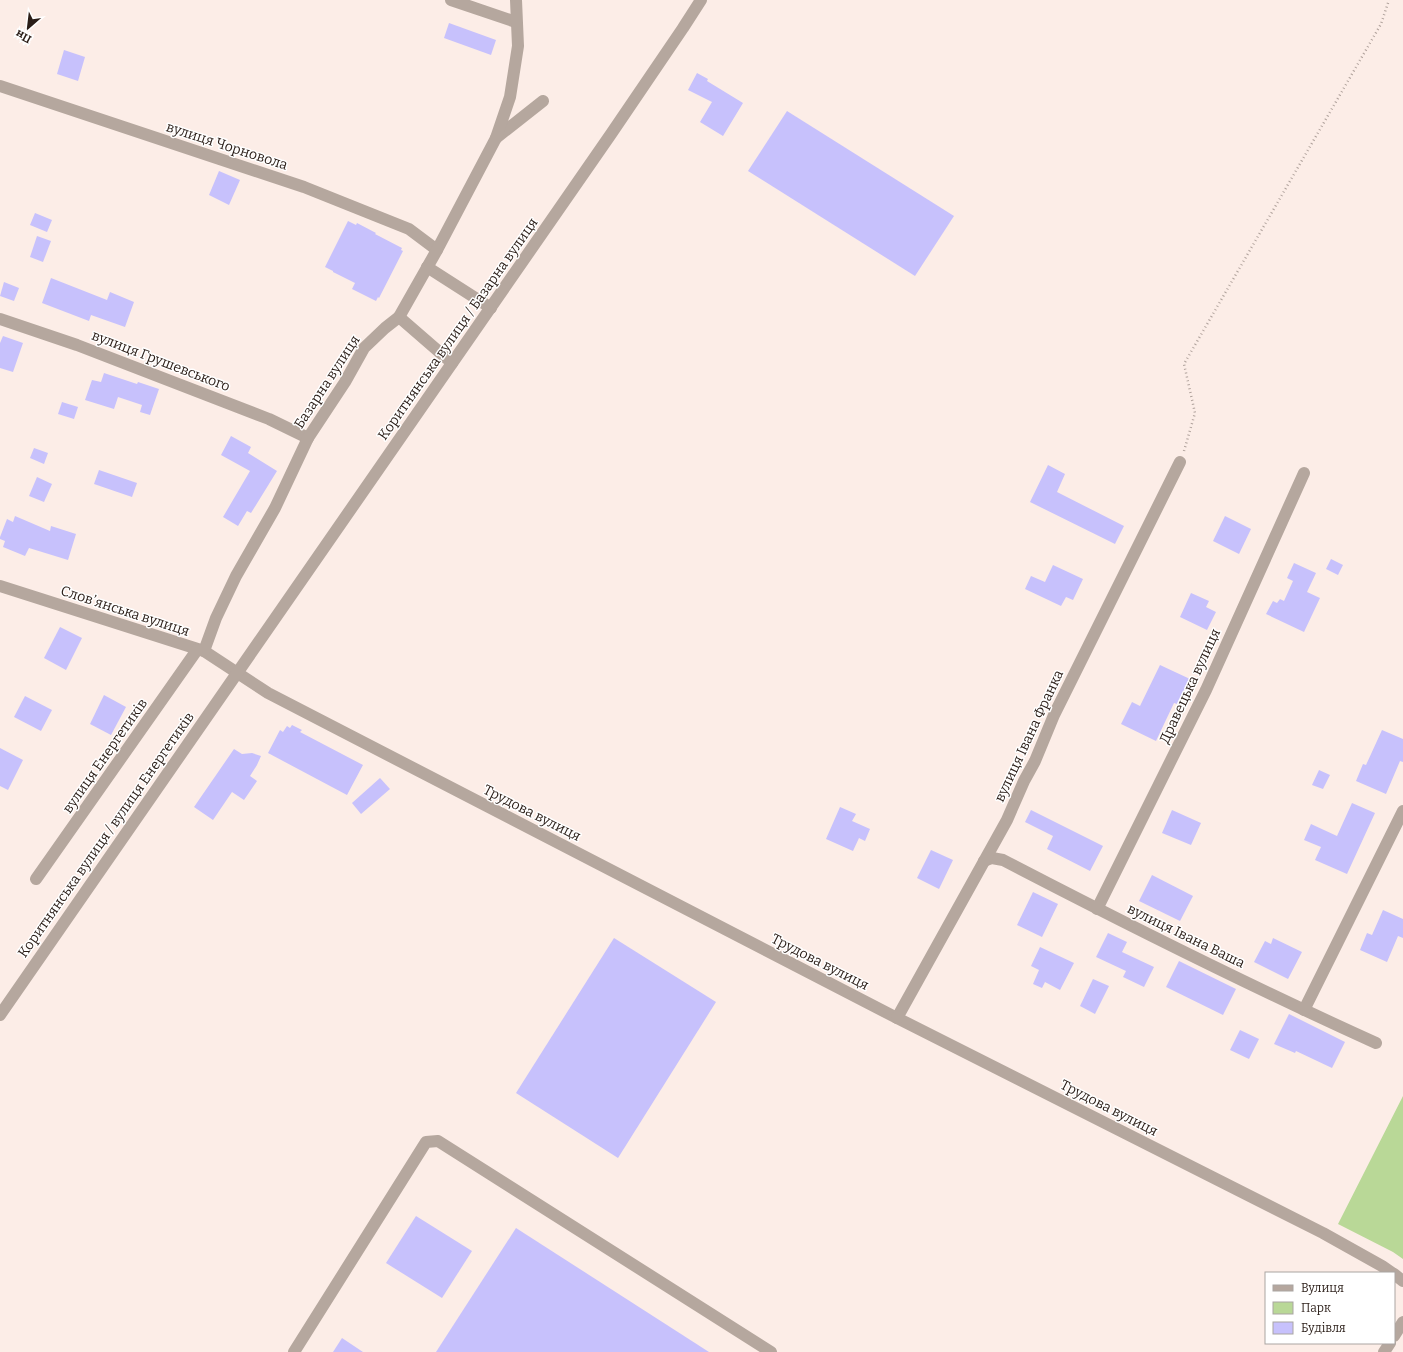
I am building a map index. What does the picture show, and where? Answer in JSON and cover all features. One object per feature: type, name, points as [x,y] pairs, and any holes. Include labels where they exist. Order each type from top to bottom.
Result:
[{"type":"street","points":[[451,0],[516,22]]},
{"type":"street","name":"Базарна вулиця","points":[[201,651],[236,576],[275,508],[308,438],[345,382],[364,348],[399,316],[437,250],[496,138],[510,97],[518,46],[516,0]]},
{"type":"street","name":"Коритнянська вулиця / Базарна вулиця","points":[[237,672],[491,308],[701,0]]},
{"type":"street","name":"вулиця Чорновола","points":[[0,86],[304,187],[409,228],[437,250]]},
{"type":"street","points":[[496,138],[542,101]]},
{"type":"street","points":[[427,267],[491,308]]},
{"type":"street","points":[[399,316],[452,363]]},
{"type":"street","name":"вулиця Грушевського","points":[[0,320],[84,348],[269,419],[308,438]]},
{"type":"street","name":"вулиця Івана Франка","points":[[896,1018],[1007,820],[1024,781],[1035,761],[1054,715],[1180,462]]},
{"type":"street","name":"Дравецька вулиця","points":[[1097,909],[1206,690],[1304,473]]},
{"type":"street","name":"Словʼянська вулиця","points":[[0,586],[201,651],[237,672]]},
{"type":"street","name":"вулиця Енергетиків","points":[[36,879],[201,651]]},
{"type":"street","name":"Коритнянська вулиця / вулиця Енергетиків","points":[[0,1014],[237,672]]},
{"type":"street","name":"Трудова вулиця","points":[[237,672],[268,693],[896,1018],[1322,1233],[1390,1272]]},
{"type":"street","points":[[1304,1010],[1403,811]]},
{"type":"street","name":"вулиця Івана Ваша","points":[[984,861],[992,858],[1003,860],[1097,909],[1304,1010],[1376,1043]]},
{"type":"street","points":[[294,1352],[426,1142],[438,1141],[771,1352]]},
{"type":"street","points":[[1395,1334],[1403,1322]]},
{"type":"path","points":[[1180,462],[1195,413],[1184,364],[1382,24],[1388,0]]},
{"type":"green space","points":[[1403,1096],[1403,1259],[1393,1252],[1338,1224]]},
{"type":"building","points":[[449,23],[496,40],[491,55],[444,38]]},
{"type":"building","points":[[64,50],[85,57],[78,81],[57,74]]},
{"type":"building","points":[[697,73],[708,79],[707,81],[743,103],[723,136],[700,122],[712,102],[688,90]]},
{"type":"building","points":[[787,111],[954,216],[915,276],[748,171]]},
{"type":"building","points":[[219,171],[240,180],[229,205],[209,195]]},
{"type":"building","points":[[35,213],[52,220],[47,232],[30,225]]},
{"type":"building","points":[[348,221],[356,225],[357,223],[402,248],[401,250],[403,251],[379,298],[378,297],[376,301],[352,289],[355,283],[325,267]]},
{"type":"building","points":[[37,236],[51,241],[43,262],[30,257]]},
{"type":"building","points":[[51,278],[107,300],[110,292],[134,302],[125,327],[91,315],[89,321],[42,303]]},
{"type":"building","points":[[4,282],[19,288],[14,301],[0,296]]},
{"type":"building","points":[[3,336],[23,343],[13,372],[0,368],[0,343]]},
{"type":"building","points":[[104,373],[137,384],[138,382],[159,389],[150,415],[140,412],[142,405],[118,397],[114,409],[85,400],[92,380],[101,382]]},
{"type":"building","points":[[62,402],[78,407],[74,419],[58,414]]},
{"type":"building","points":[[231,436],[251,447],[248,453],[277,471],[251,513],[247,511],[238,526],[223,517],[250,471],[221,455]]},
{"type":"building","points":[[34,448],[48,453],[44,464],[30,458]]},
{"type":"building","points":[[1048,465],[1065,474],[1057,492],[1124,526],[1115,544],[1030,502]]},
{"type":"building","points":[[99,470],[137,483],[132,497],[94,484]]},
{"type":"building","points":[[37,477],[52,484],[44,502],[29,496]]},
{"type":"building","points":[[15,516],[50,531],[51,526],[76,534],[68,560],[29,548],[25,556],[3,547],[5,541],[0,539],[0,537],[7,519],[13,522]]},
{"type":"building","points":[[1225,516],[1251,529],[1239,554],[1213,541]]},
{"type":"building","points":[[1331,559],[1343,565],[1338,575],[1326,569]]},
{"type":"building","points":[[1294,563],[1316,573],[1307,592],[1320,598],[1304,632],[1266,614],[1273,601],[1277,603],[1280,599],[1284,601],[1293,581],[1287,578]]},
{"type":"building","points":[[1053,565],[1083,579],[1073,600],[1066,597],[1061,606],[1025,589],[1031,576],[1045,582]]},
{"type":"building","points":[[1191,593],[1209,601],[1206,607],[1216,612],[1207,630],[1180,617]]},
{"type":"building","points":[[60,627],[82,638],[66,670],[44,658]]},
{"type":"building","points":[[1160,665],[1190,679],[1177,704],[1174,703],[1156,741],[1121,724],[1132,702],[1140,706]]},
{"type":"building","points":[[104,695],[126,707],[111,735],[90,724]]},
{"type":"building","points":[[25,696],[52,710],[41,731],[14,717]]},
{"type":"building","points":[[292,725],[302,730],[300,732],[363,765],[347,795],[268,753],[280,730],[283,732],[287,726],[290,728]]},
{"type":"building","points":[[1382,730],[1403,739],[1403,762],[1400,761],[1386,794],[1356,781],[1363,764],[1366,765]]},
{"type":"building","points":[[0,748],[23,760],[8,790],[0,786]]},
{"type":"building","points":[[234,749],[242,754],[252,753],[261,756],[250,776],[257,781],[244,800],[232,792],[213,820],[194,807]]},
{"type":"building","points":[[1319,770],[1330,775],[1323,789],[1312,785]]},
{"type":"building","points":[[380,778],[390,789],[361,814],[352,803]]},
{"type":"building","points":[[1352,803],[1375,813],[1347,874],[1315,860],[1321,847],[1304,840],[1311,824],[1337,836]]},
{"type":"building","points":[[840,807],[856,814],[852,821],[870,829],[865,841],[859,838],[853,851],[826,839]]},
{"type":"building","points":[[1031,810],[1103,846],[1090,871],[1047,849],[1053,836],[1025,822]]},
{"type":"building","points":[[1172,810],[1201,823],[1191,845],[1162,833]]},
{"type":"building","points":[[931,850],[953,860],[939,889],[917,878]]},
{"type":"building","points":[[1152,875],[1193,896],[1180,921],[1139,901]]},
{"type":"building","points":[[1033,892],[1058,904],[1042,937],[1017,925]]},
{"type":"building","points":[[1383,910],[1403,919],[1403,938],[1398,936],[1387,962],[1360,950],[1367,933],[1372,935]]},
{"type":"building","points":[[1108,933],[1127,942],[1122,952],[1154,967],[1144,987],[1123,977],[1126,971],[1096,957]]},
{"type":"building","points":[[614,938],[716,1002],[618,1158],[516,1093]]},
{"type":"building","points":[[1273,938],[1302,952],[1288,979],[1254,962],[1265,941],[1271,944]]},
{"type":"building","points":[[1040,947],[1074,963],[1060,990],[1045,982],[1042,988],[1033,984],[1039,970],[1031,966]]},
{"type":"building","points":[[1179,961],[1236,989],[1223,1015],[1166,987]]},
{"type":"building","points":[[1093,979],[1109,986],[1095,1014],[1080,1006]]},
{"type":"building","points":[[1289,1014],[1345,1042],[1332,1068],[1296,1051],[1295,1053],[1274,1044]]},
{"type":"building","points":[[1240,1030],[1259,1039],[1249,1059],[1230,1050]]},
{"type":"building","points":[[416,1216],[472,1251],[442,1298],[386,1263]]},
{"type":"building","points":[[516,1228],[709,1352],[436,1352]]},
{"type":"building","points":[[342,1338],[363,1352],[333,1352]]}]
